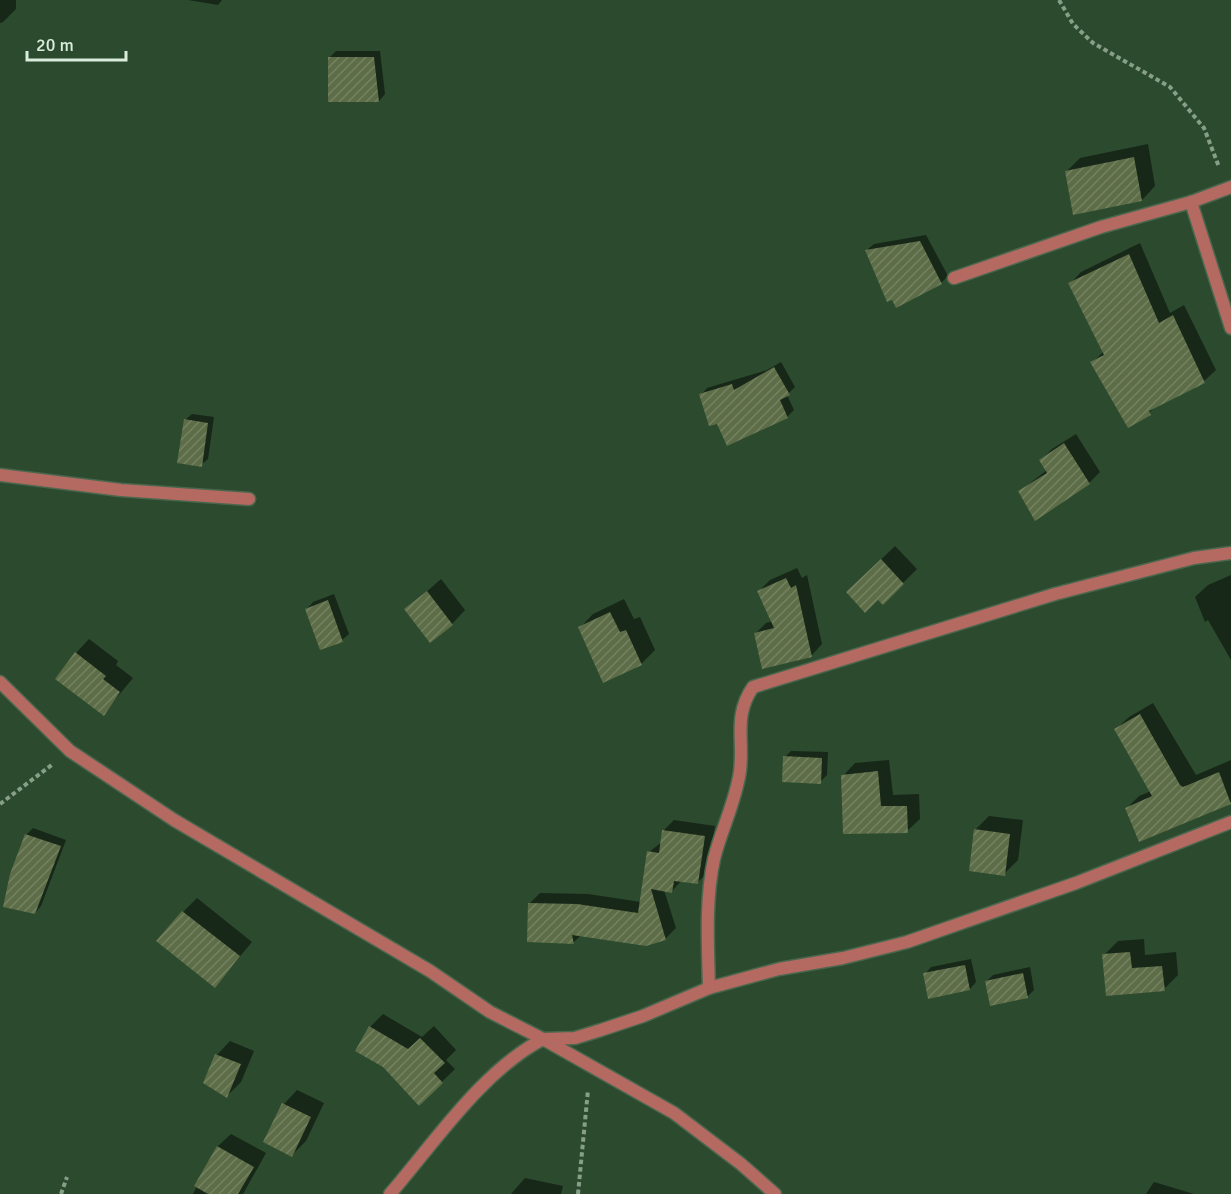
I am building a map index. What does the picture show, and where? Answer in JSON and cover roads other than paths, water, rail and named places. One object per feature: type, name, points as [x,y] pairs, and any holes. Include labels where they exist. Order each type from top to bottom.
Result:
[{"type":"street","points":[[954,278],[1101,227],[1191,202],[1229,188]]},
{"type":"street","points":[[1191,202],[1231,328]]},
{"type":"street","points":[[0,475],[121,490],[249,499]]},
{"type":"street","points":[[709,988],[710,888],[714,860],[740,773],[739,722],[746,697],[753,687],[1065,591],[1194,558],[1231,553]]},
{"type":"street","points":[[0,682],[70,751],[174,820],[430,971],[490,1012],[543,1039],[674,1113],[741,1164],[775,1194]]},
{"type":"street","points":[[390,1194],[479,1089],[506,1063],[543,1039],[575,1038],[642,1016],[709,988],[779,969],[843,958],[907,942],[1076,883],[1231,822]]}]
